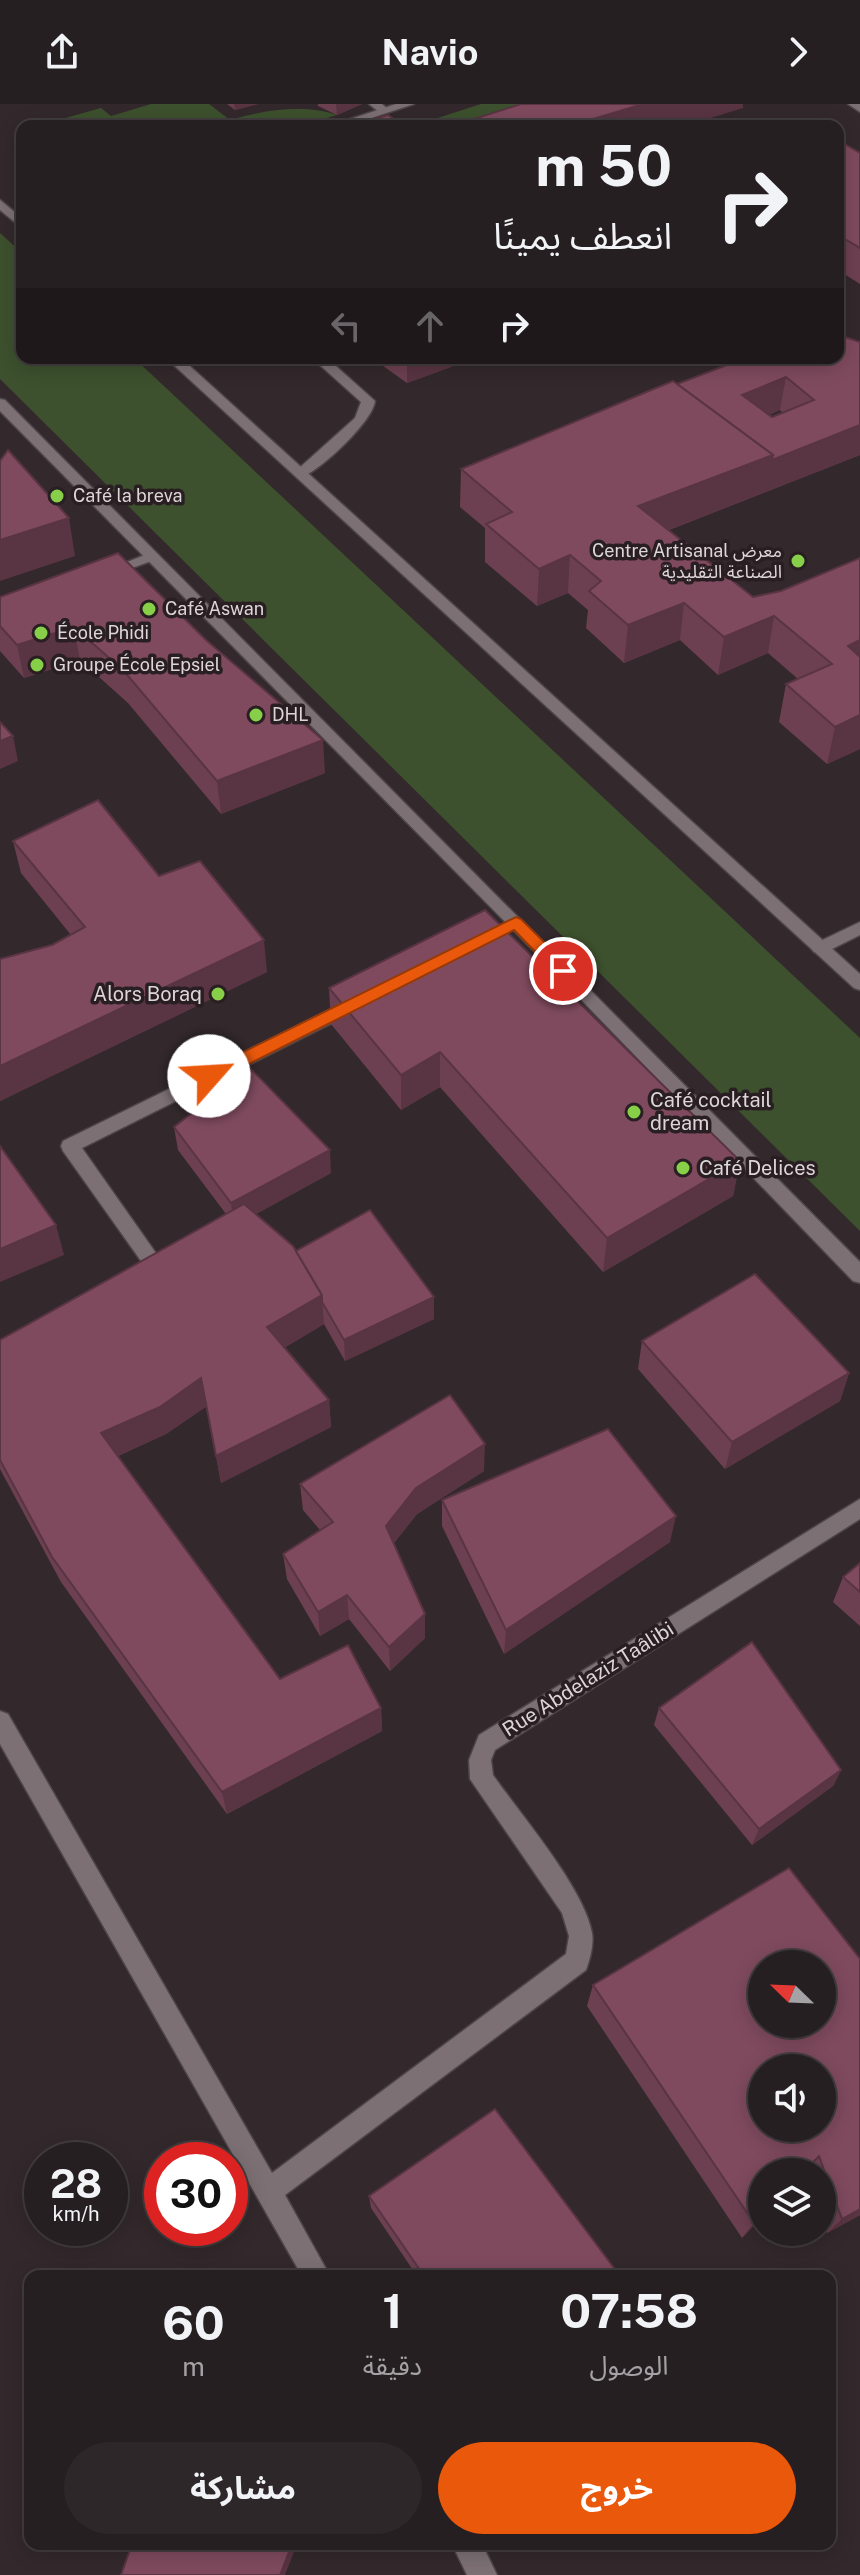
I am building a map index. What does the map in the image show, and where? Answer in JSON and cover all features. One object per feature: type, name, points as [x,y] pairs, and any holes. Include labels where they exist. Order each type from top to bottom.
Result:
[{"type":"main road","points":[[350,120],[380,108],[408,104]]},
{"type":"main road","points":[[854,104],[860,109]]},
{"type":"main road","points":[[0,204],[16,218]]},
{"type":"main road","points":[[180,364],[860,984]]},
{"type":"main road","points":[[302,473],[360,421],[367,411],[368,401],[326,364]]},
{"type":"main road","points":[[0,403],[509,926],[860,1275]]},
{"type":"main road","points":[[96,576],[152,556]]},
{"type":"main road","points":[[820,948],[860,928]]},
{"type":"main road","points":[[149,1284],[162,1276],[70,1146],[377,993]]},
{"type":"main road","name":"Rue Abdelaziz Taâlibi","points":[[269,2191],[577,1961],[581,1936],[572,1907],[482,1779],[480,1760],[487,1743],[860,1508]]},
{"type":"main road","points":[[0,1722],[314,2270]]},
{"type":"main road","points":[[469,2550],[483,2575]]},
{"type":"green space","points":[[151,104],[209,104],[230,120],[58,120],[101,108],[111,116]]},
{"type":"green space","points":[[481,104],[627,104],[578,120],[432,120]]},
{"type":"green space","points":[[284,110],[312,110],[337,115],[320,120],[230,120]]},
{"type":"green space","points":[[0,233],[16,248],[16,364],[140,364],[860,1038],[860,1231],[0,379]]},
{"type":"building","points":[[521,104],[643,104],[590,120],[471,120]]},
{"type":"building","points":[[388,115],[395,120],[369,120]]},
{"type":"building","points":[[844,144],[860,153],[860,248],[844,239]]},
{"type":"building","points":[[844,337],[860,342],[860,425],[772,460],[773,455],[677,384],[729,364],[844,364]],"holes":[[[786,377],[814,400],[772,417],[742,395]]]},
{"type":"building","points":[[673,381],[773,455],[638,506],[753,597],[781,591],[860,558],[860,640],[848,646],[860,657],[860,715],[835,727],[786,684],[832,664],[774,616],[724,637],[684,603],[628,625],[589,591],[601,581],[570,555],[539,569],[486,524],[512,512],[461,469]]},
{"type":"building","points":[[8,450],[69,518],[0,540],[0,461]]},
{"type":"building","points":[[118,553],[206,640],[323,740],[217,781],[123,670],[74,627],[17,645],[0,626],[0,597]]},
{"type":"building","points":[[0,722],[13,736],[0,741]]},
{"type":"building","points":[[98,800],[159,876],[200,861],[264,940],[0,1066],[0,959],[52,945],[85,927],[13,841]]},
{"type":"building","points":[[485,910],[740,1161],[607,1238],[440,1052],[401,1075],[329,988]]},
{"type":"building","points":[[250,1068],[330,1150],[231,1203],[174,1127]]},
{"type":"building","points":[[0,1146],[56,1225],[0,1249]]},
{"type":"building","points":[[244,1204],[293,1246],[322,1295],[267,1327],[329,1400],[216,1456],[201,1378],[160,1407],[101,1433],[280,1679],[348,1645],[381,1708],[222,1792],[52,1557],[0,1460],[0,1340]]},
{"type":"building","points":[[370,1210],[434,1297],[344,1340],[296,1251]]},
{"type":"building","points":[[755,1274],[849,1373],[732,1442],[642,1341]]},
{"type":"building","points":[[450,1395],[485,1444],[416,1488],[386,1526],[425,1614],[389,1647],[347,1595],[318,1612],[283,1554],[333,1522],[300,1484]]},
{"type":"building","points":[[608,1429],[676,1516],[506,1630],[442,1500]]},
{"type":"building","points":[[860,1563],[860,1592],[843,1577]]},
{"type":"building","points":[[752,1642],[841,1770],[759,1829],[659,1708]]},
{"type":"building","points":[[789,1868],[860,1959],[860,2209],[842,2219],[836,2203],[836,2158],[748,2158],[748,2214],[593,1985]]},
{"type":"building","points":[[495,2109],[616,2270],[420,2270],[369,2196]]},
{"type":"building","points":[[130,2550],[290,2550],[280,2575],[121,2575]]},
{"type":"place","name":"Café la breva","points":[[57,496]]},
{"type":"place","name":"Centre Artisanal معرض الصناعة التقليدية","points":[[798,561]]},
{"type":"place","name":"Café Aswan","points":[[149,609]]},
{"type":"place","name":"École Phidi","points":[[41,633]]},
{"type":"place","name":"Groupe École Epsiel","points":[[37,665]]},
{"type":"place","name":"DHL","points":[[256,715]]},
{"type":"place","name":"Alors Boraq","points":[[218,994]]},
{"type":"place","name":"Café cocktail dream","points":[[634,1112]]},
{"type":"place","name":"Café Delices","points":[[683,1168]]},
{"type":"route","points":[[209,1076],[516,923],[563,971]]}]
